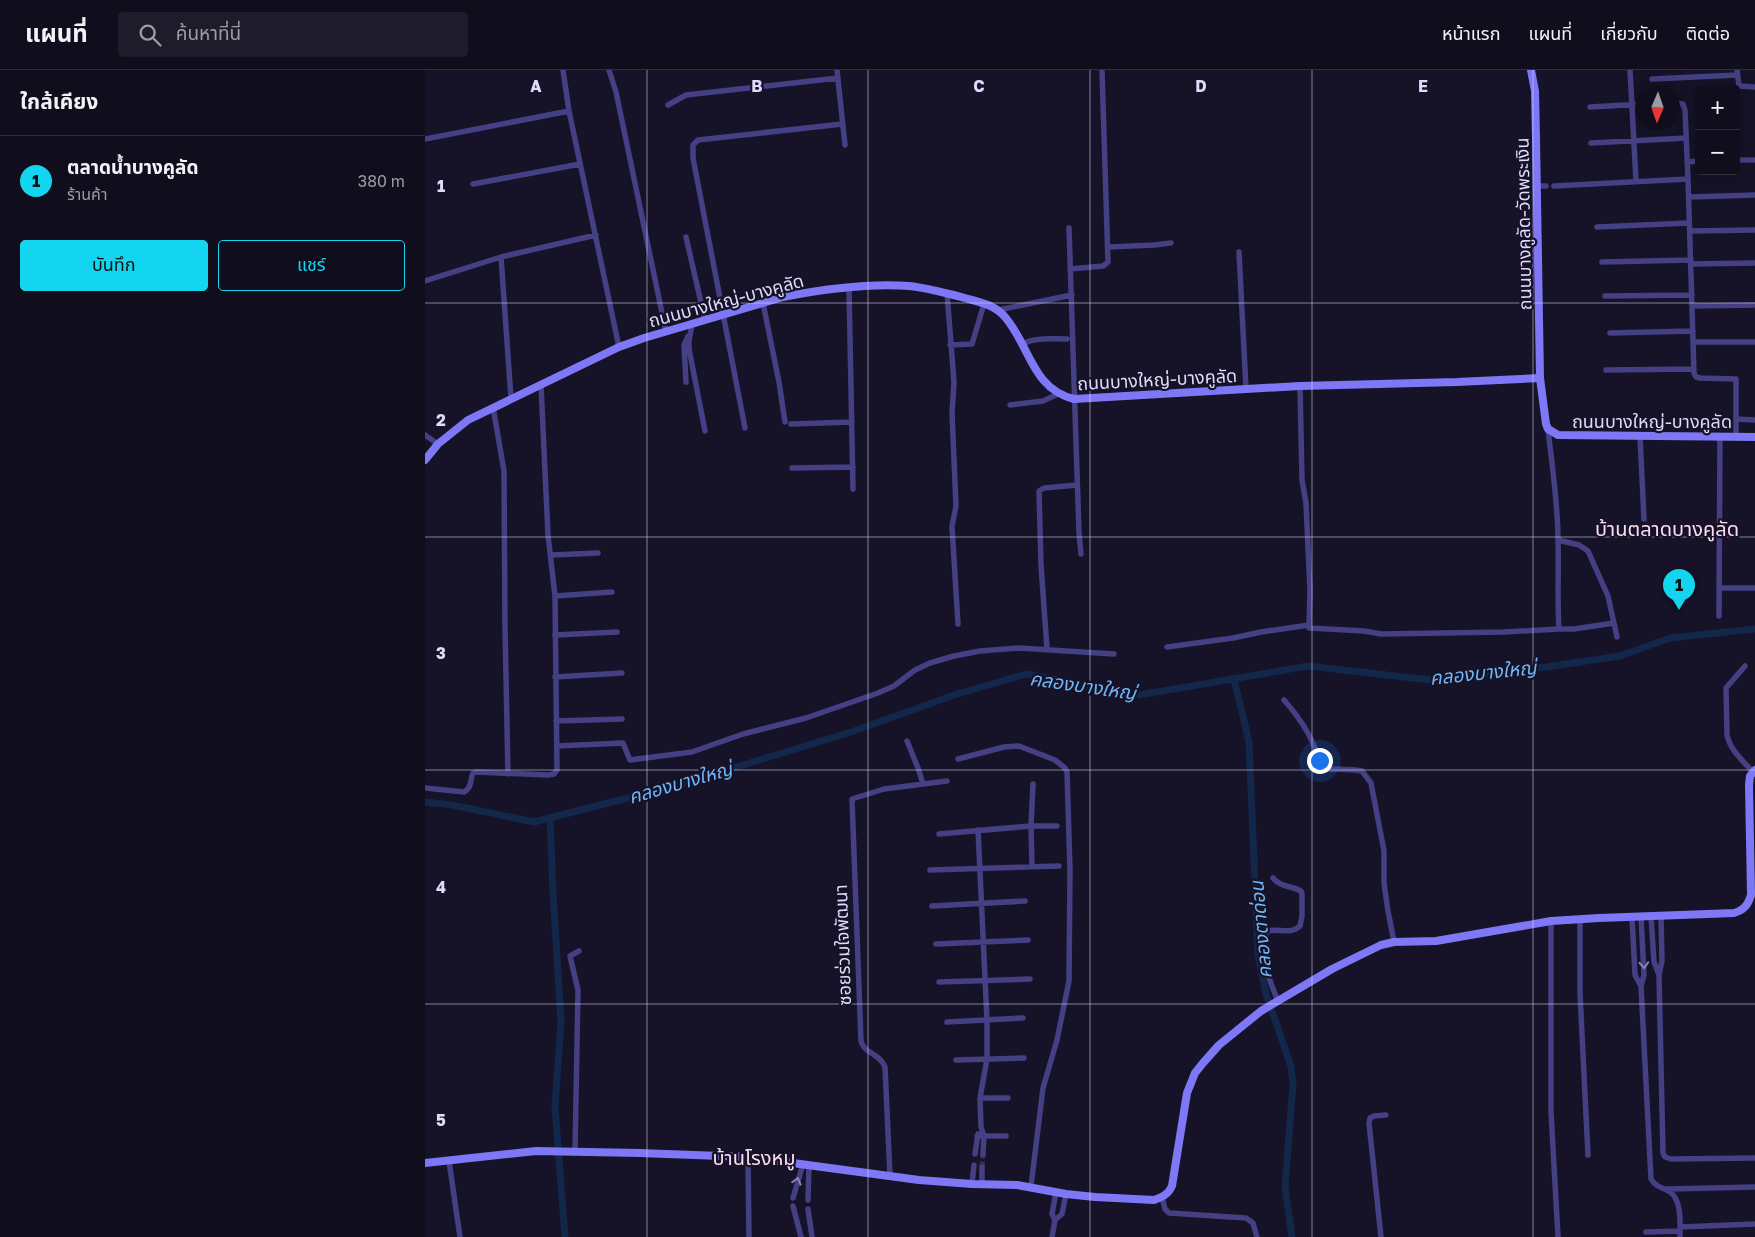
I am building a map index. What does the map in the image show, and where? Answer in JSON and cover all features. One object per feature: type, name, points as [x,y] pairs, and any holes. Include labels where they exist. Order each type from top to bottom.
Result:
[{"type":"street","points":[[563,70],[569,111],[619,347]]},
{"type":"street","points":[[609,70],[616,92],[667,332]]},
{"type":"street","points":[[837,70],[845,145]]},
{"type":"street","name":"ถนนบางคูลัด-วัดพระเงิน","points":[[1531,70],[1535,91],[1540,378]]},
{"type":"street","points":[[1630,70],[1636,181]]},
{"type":"street","points":[[1070,269],[1107,265],[1108,247],[1101,71]]},
{"type":"street","points":[[1652,79],[1737,73],[1739,86],[1755,87]]},
{"type":"street","points":[[667,105],[685,95],[838,78]]},
{"type":"street","points":[[1680,102],[1684,106],[1686,138],[1694,369],[1696,377],[1700,378],[1736,379],[1737,436]]},
{"type":"street","points":[[1590,107],[1635,105]]},
{"type":"street","points":[[425,139],[569,111]]},
{"type":"street","points":[[745,428],[692,149],[695,142],[715,138],[842,124]]},
{"type":"street","points":[[1591,143],[1686,138]]},
{"type":"street","points":[[1740,160],[1755,160]]},
{"type":"street","points":[[1687,162],[1695,161]]},
{"type":"street","points":[[473,184],[580,164]]},
{"type":"street","points":[[1554,186],[1688,179]]},
{"type":"street","points":[[1537,186],[1546,186]]},
{"type":"street","points":[[1689,197],[1755,195]]},
{"type":"street","points":[[1597,227],[1689,223]]},
{"type":"street","points":[[1069,228],[1079,547],[1081,554]]},
{"type":"street","points":[[1690,230],[1755,230]]},
{"type":"street","points":[[425,281],[501,257],[596,234]]},
{"type":"street","points":[[686,237],[705,320]]},
{"type":"street","points":[[1108,247],[1149,246],[1171,243]]},
{"type":"street","points":[[1239,252],[1246,389]]},
{"type":"street","points":[[501,257],[511,398]]},
{"type":"street","points":[[1602,262],[1755,264]]},
{"type":"street","name":"ถนนบางใหญ่-บางคูลัด","points":[[425,460],[438,444],[468,420],[619,347],[723,314],[803,293],[849,288],[896,286],[911,286],[947,293],[998,310],[1007,319],[1041,378],[1059,394],[1074,399],[1300,386],[1540,378],[1546,424],[1548,429],[1558,435],[1755,437]]},
{"type":"street","points":[[849,288],[853,489]]},
{"type":"street","points":[[947,293],[954,382],[952,413],[956,506],[952,526],[959,624]]},
{"type":"street","points":[[998,310],[1072,295]]},
{"type":"street","points":[[1605,296],[1692,295]]},
{"type":"street","points":[[763,303],[788,423],[852,422]]},
{"type":"street","points":[[950,345],[972,344],[984,304]]},
{"type":"street","points":[[1692,306],[1755,305]]},
{"type":"street","points":[[693,324],[689,349],[705,431]]},
{"type":"street","points":[[1610,332],[1693,331]]},
{"type":"street","points":[[686,382],[684,344],[690,335]]},
{"type":"street","points":[[1022,344],[1039,339],[1067,339]]},
{"type":"street","points":[[1693,342],[1755,342]]},
{"type":"street","points":[[1606,370],[1694,369]]},
{"type":"street","points":[[425,788],[464,792],[470,786],[473,773],[554,774],[557,770],[555,596],[549,536],[541,385]]},
{"type":"street","points":[[1300,386],[1302,480],[1306,504],[1310,629],[1364,631],[1381,634],[1504,632],[1574,629],[1614,623]]},
{"type":"street","points":[[1010,405],[1043,400],[1059,394]]},
{"type":"street","points":[[493,407],[504,471],[508,774]]},
{"type":"street","points":[[1736,419],[1755,420]]},
{"type":"street","points":[[1548,429],[1559,540],[1557,584],[1559,629]]},
{"type":"street","points":[[425,435],[438,444]]},
{"type":"street","points":[[1640,436],[1644,519]]},
{"type":"street","points":[[1719,616],[1720,436]]},
{"type":"street","points":[[793,468],[853,467]]},
{"type":"street","points":[[1047,649],[1041,565],[1039,491],[1044,488],[1077,485]]},
{"type":"street","points":[[1559,540],[1579,545],[1588,551],[1608,596],[1617,637]]},
{"type":"street","points":[[551,555],[598,553]]},
{"type":"street","points":[[1719,588],[1755,588]]},
{"type":"street","points":[[555,596],[612,592]]},
{"type":"street","points":[[1167,647],[1309,625]]},
{"type":"street","points":[[555,635],[617,632]]},
{"type":"street","points":[[557,746],[623,743],[630,760],[692,752],[743,734],[807,718],[879,693],[894,686],[923,667],[954,656],[980,651],[1019,648],[1114,654]]},
{"type":"street","points":[[425,1163],[541,1151],[639,1152],[748,1157],[890,1176],[972,1184],[1031,1186],[1066,1194],[1109,1199],[1154,1200],[1162,1197],[1169,1193],[1172,1186],[1190,1083],[1195,1073],[1219,1045],[1261,1011],[1332,969],[1381,944],[1436,941],[1551,921],[1733,913],[1741,911],[1746,907],[1751,895],[1752,885],[1749,780],[1754,771],[1733,750],[1728,741],[1726,688],[1745,666]]},
{"type":"street","points":[[555,677],[622,672]]},
{"type":"street","points":[[1284,700],[1300,719],[1316,748],[1322,769],[1362,771],[1371,783],[1384,851],[1384,883],[1387,912],[1395,942]]},
{"type":"street","points":[[556,721],[621,719]]},
{"type":"street","points":[[907,741],[923,784]]},
{"type":"street","points":[[958,759],[1004,747],[1019,746],[1055,760],[1067,772],[1070,870],[1069,981],[1057,1040],[1043,1088],[1031,1186]]},
{"type":"street","name":"ซอยร่วมใจพัฒนา","points":[[890,1176],[885,1067],[881,1058],[863,1048],[861,1042],[852,799],[884,789],[947,781]]},
{"type":"street","points":[[1033,784],[1031,826],[1033,866]]},
{"type":"street","points":[[939,834],[1031,826],[1057,826]]},
{"type":"street","points":[[978,830],[987,1020],[987,1059],[980,1098],[981,1127],[984,1136],[983,1154]]},
{"type":"street","points":[[930,870],[1059,866]]},
{"type":"street","points":[[1273,878],[1279,884],[1297,888],[1302,894],[1300,926],[1291,931],[1271,930],[1265,936],[1265,969],[1276,1002]]},
{"type":"street","points":[[932,906],[1025,901]]},
{"type":"street","points":[[1641,916],[1644,975],[1641,986],[1651,1179],[1653,1184],[1670,1192],[1677,1199],[1680,1232]]},
{"type":"street","points":[[1651,916],[1654,962],[1659,975]]},
{"type":"street","points":[[1661,916],[1662,962],[1659,975],[1663,1153],[1665,1157],[1671,1159],[1755,1158]]},
{"type":"street","points":[[1632,917],[1635,975],[1641,986]]},
{"type":"street","points":[[1580,919],[1581,1002],[1588,1155]]},
{"type":"street","points":[[1551,921],[1551,1112],[1558,1237]]},
{"type":"street","points":[[936,944],[1028,940]]},
{"type":"street","points":[[575,1152],[578,990],[570,956],[579,951]]},
{"type":"street","points":[[939,982],[1030,979]]},
{"type":"street","points":[[947,1022],[1023,1018]]},
{"type":"street","points":[[956,1060],[1023,1058]]},
{"type":"street","points":[[980,1098],[1008,1098]]},
{"type":"street","points":[[1381,1237],[1369,1123],[1370,1118],[1374,1116],[1386,1115]]},
{"type":"street","points":[[975,1154],[977,1136],[981,1127]]},
{"type":"street","points":[[977,1136],[1006,1136]]},
{"type":"street","points":[[748,1157],[749,1237]]},
{"type":"street","points":[[449,1161],[460,1237]]},
{"type":"street","points":[[793,1198],[806,1164]]},
{"type":"street","points":[[806,1164],[808,1200]]},
{"type":"street","points":[[972,1184],[974,1165]]},
{"type":"street","points":[[982,1167],[982,1184]]},
{"type":"street","points":[[1665,1189],[1755,1187]]},
{"type":"street","points":[[1052,1237],[1055,1220],[1052,1214],[1056,1192]]},
{"type":"street","points":[[1055,1220],[1062,1214],[1066,1194]]},
{"type":"street","points":[[1162,1197],[1165,1209],[1169,1212],[1246,1218],[1253,1223],[1257,1237]]},
{"type":"street","points":[[793,1206],[801,1237]]},
{"type":"street","points":[[808,1209],[812,1237]]},
{"type":"street","points":[[1646,1232],[1680,1232],[1755,1224]]},
{"type":"waterway","name":"คลองบางใหญ่","points":[[425,802],[452,805],[534,822],[671,787],[851,732],[957,694],[1026,674],[1139,695],[1308,666],[1430,680],[1546,667],[1620,656],[1670,638],[1755,629]]},
{"type":"waterway","name":"คลองตาด่อน","points":[[1234,679],[1249,742],[1258,955],[1266,994],[1291,1066],[1293,1084],[1285,1187],[1292,1237]]},
{"type":"waterway","points":[[550,818],[561,1022],[555,1107],[565,1237]]},
{"type":"tunnel","points":[[982,1167],[983,1154]]},
{"type":"place","name":"ตลาดน้ำบางคูลัด","points":[[1679,610]]},
{"type":"district","name":"บ้านตลาดบางคูลัด","points":[[1667,528]]},
{"type":"district","name":"บ้านโรงหมู","points":[[754,1157]]}]
